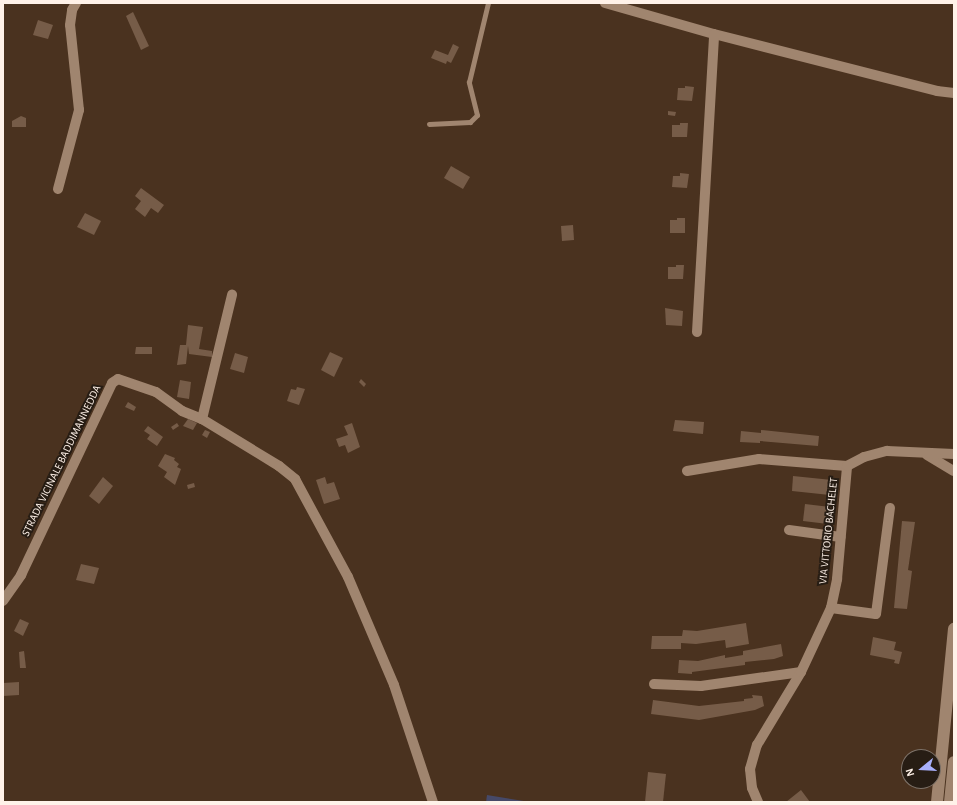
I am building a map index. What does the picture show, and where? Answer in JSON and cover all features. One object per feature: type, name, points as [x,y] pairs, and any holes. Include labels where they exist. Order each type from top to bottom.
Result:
[{"type":"street","points":[[58,189],[79,110],[70,25],[72,10],[76,3]]},
{"type":"street","points":[[605,3],[714,34],[937,91],[954,93]]},
{"type":"street","points":[[697,332],[714,34]]},
{"type":"street","points":[[202,419],[232,295]]},
{"type":"street","name":"STRADA VICINALE BADDIMANNEDDA","points":[[3,601],[21,575],[112,383],[118,379],[156,392],[182,410],[202,419],[279,466],[295,479],[348,577],[394,684],[433,802]]},
{"type":"street","name":"VIA VITTORIO BACHELET","points":[[758,802],[752,788],[750,769],[757,745],[801,672],[831,608],[837,579],[847,466],[864,457],[887,451],[926,454],[954,454]]},
{"type":"street","name":"VIA VITTORIO BACHELET","points":[[926,454],[954,471]]},
{"type":"street","points":[[687,470],[759,459],[847,466]]},
{"type":"street","points":[[831,608],[876,614],[890,508]]},
{"type":"street","points":[[789,530],[841,537]]},
{"type":"street","points":[[937,802],[954,629]]},
{"type":"street","points":[[654,684],[701,686],[801,672]]},
{"type":"street","points":[[950,802],[954,762]]},
{"type":"lane","points":[[429,124],[470,122],[477,115],[469,82],[488,3]]},
{"type":"shaded area","points":[[487,795],[530,802],[486,802]]},
{"type":"building","points":[[133,12],[149,46],[141,50],[126,16]]},
{"type":"building","points":[[38,20],[53,25],[48,39],[33,35]]},
{"type":"building","points":[[453,44],[459,47],[451,63],[447,61],[446,64],[431,58],[435,50],[448,55]]},
{"type":"building","points":[[685,86],[694,87],[692,101],[677,100],[678,88],[685,88]]},
{"type":"building","points":[[668,111],[676,112],[675,116],[668,115]]},
{"type":"building","points":[[21,116],[26,118],[26,127],[12,127],[12,121]]},
{"type":"building","points":[[680,123],[688,123],[687,137],[672,137],[672,125],[680,125]]},
{"type":"building","points":[[451,166],[470,177],[463,189],[444,178]]},
{"type":"building","points":[[680,173],[689,174],[687,188],[672,187],[673,176],[680,176]]},
{"type":"building","points":[[141,188],[164,205],[158,213],[151,208],[145,217],[135,209],[141,201],[135,196]]},
{"type":"building","points":[[85,213],[101,221],[94,235],[77,227]]},
{"type":"building","points":[[677,218],[685,218],[685,233],[670,233],[670,220],[677,220]]},
{"type":"building","points":[[573,225],[574,240],[562,241],[561,226]]},
{"type":"building","points":[[676,265],[684,265],[683,279],[668,279],[668,267],[676,267]]},
{"type":"building","points":[[665,308],[683,311],[682,326],[666,325]]},
{"type":"building","points":[[188,325],[203,327],[199,349],[212,351],[212,357],[189,354],[188,346],[186,364],[177,365],[180,345],[186,345]]},
{"type":"building","points":[[136,347],[152,347],[152,354],[135,354]]},
{"type":"building","points":[[330,352],[343,358],[334,377],[321,370]]},
{"type":"building","points":[[235,353],[248,357],[244,373],[230,369]]},
{"type":"building","points":[[361,379],[366,384],[364,387],[359,382]]},
{"type":"building","points":[[180,380],[191,382],[189,399],[177,397]]},
{"type":"building","points":[[297,387],[305,389],[299,405],[287,401],[291,389],[296,390]]},
{"type":"building","points":[[128,402],[136,407],[134,411],[125,407]]},
{"type":"building","points":[[188,419],[197,423],[193,430],[183,426]]},
{"type":"building","points":[[675,420],[704,422],[703,434],[673,431]]},
{"type":"building","points":[[177,423],[179,426],[173,430],[171,427]]},
{"type":"building","points":[[352,423],[360,447],[348,453],[345,445],[339,447],[336,439],[348,435],[344,426]]},
{"type":"building","points":[[148,426],[163,437],[157,446],[147,439],[150,435],[144,431]]},
{"type":"building","points":[[205,430],[210,432],[207,438],[202,435]]},
{"type":"building","points":[[761,430],[819,436],[818,446],[760,441],[760,443],[740,442],[741,431],[761,433]]},
{"type":"building","points":[[165,454],[175,458],[174,460],[179,464],[177,467],[181,469],[175,485],[164,477],[167,472],[158,466]]},
{"type":"building","points":[[793,476],[832,480],[830,495],[792,491]]},
{"type":"building","points":[[103,477],[113,486],[99,504],[89,496]]},
{"type":"building","points":[[325,477],[327,484],[334,482],[340,499],[324,504],[316,480]]},
{"type":"building","points":[[194,483],[195,487],[188,489],[187,485]]},
{"type":"building","points":[[805,504],[830,507],[828,524],[803,521]]},
{"type":"building","points":[[902,521],[915,522],[908,570],[912,571],[907,609],[894,608]]},
{"type":"building","points":[[81,564],[99,568],[94,584],[76,580]]},
{"type":"building","points":[[20,619],[29,623],[23,636],[14,631]]},
{"type":"building","points":[[746,623],[749,644],[726,648],[725,640],[696,644],[681,643],[681,649],[651,649],[652,636],[682,636],[683,630],[697,631]]},
{"type":"building","points":[[873,637],[896,642],[894,650],[902,652],[899,664],[894,663],[895,660],[870,655]]},
{"type":"building","points":[[781,644],[783,656],[774,659],[745,662],[745,665],[692,672],[692,674],[678,673],[679,660],[698,661],[725,655],[725,658],[743,655],[743,651]]},
{"type":"building","points":[[24,651],[26,668],[20,668],[19,652]]},
{"type":"building","points":[[19,682],[19,695],[3,696],[3,683]]},
{"type":"building","points":[[752,695],[762,696],[764,706],[755,710],[699,720],[651,714],[653,700],[699,706],[744,701],[744,699],[753,698]]},
{"type":"building","points":[[648,772],[666,774],[663,802],[645,802]]},
{"type":"building","points":[[801,790],[810,802],[786,802]]}]
